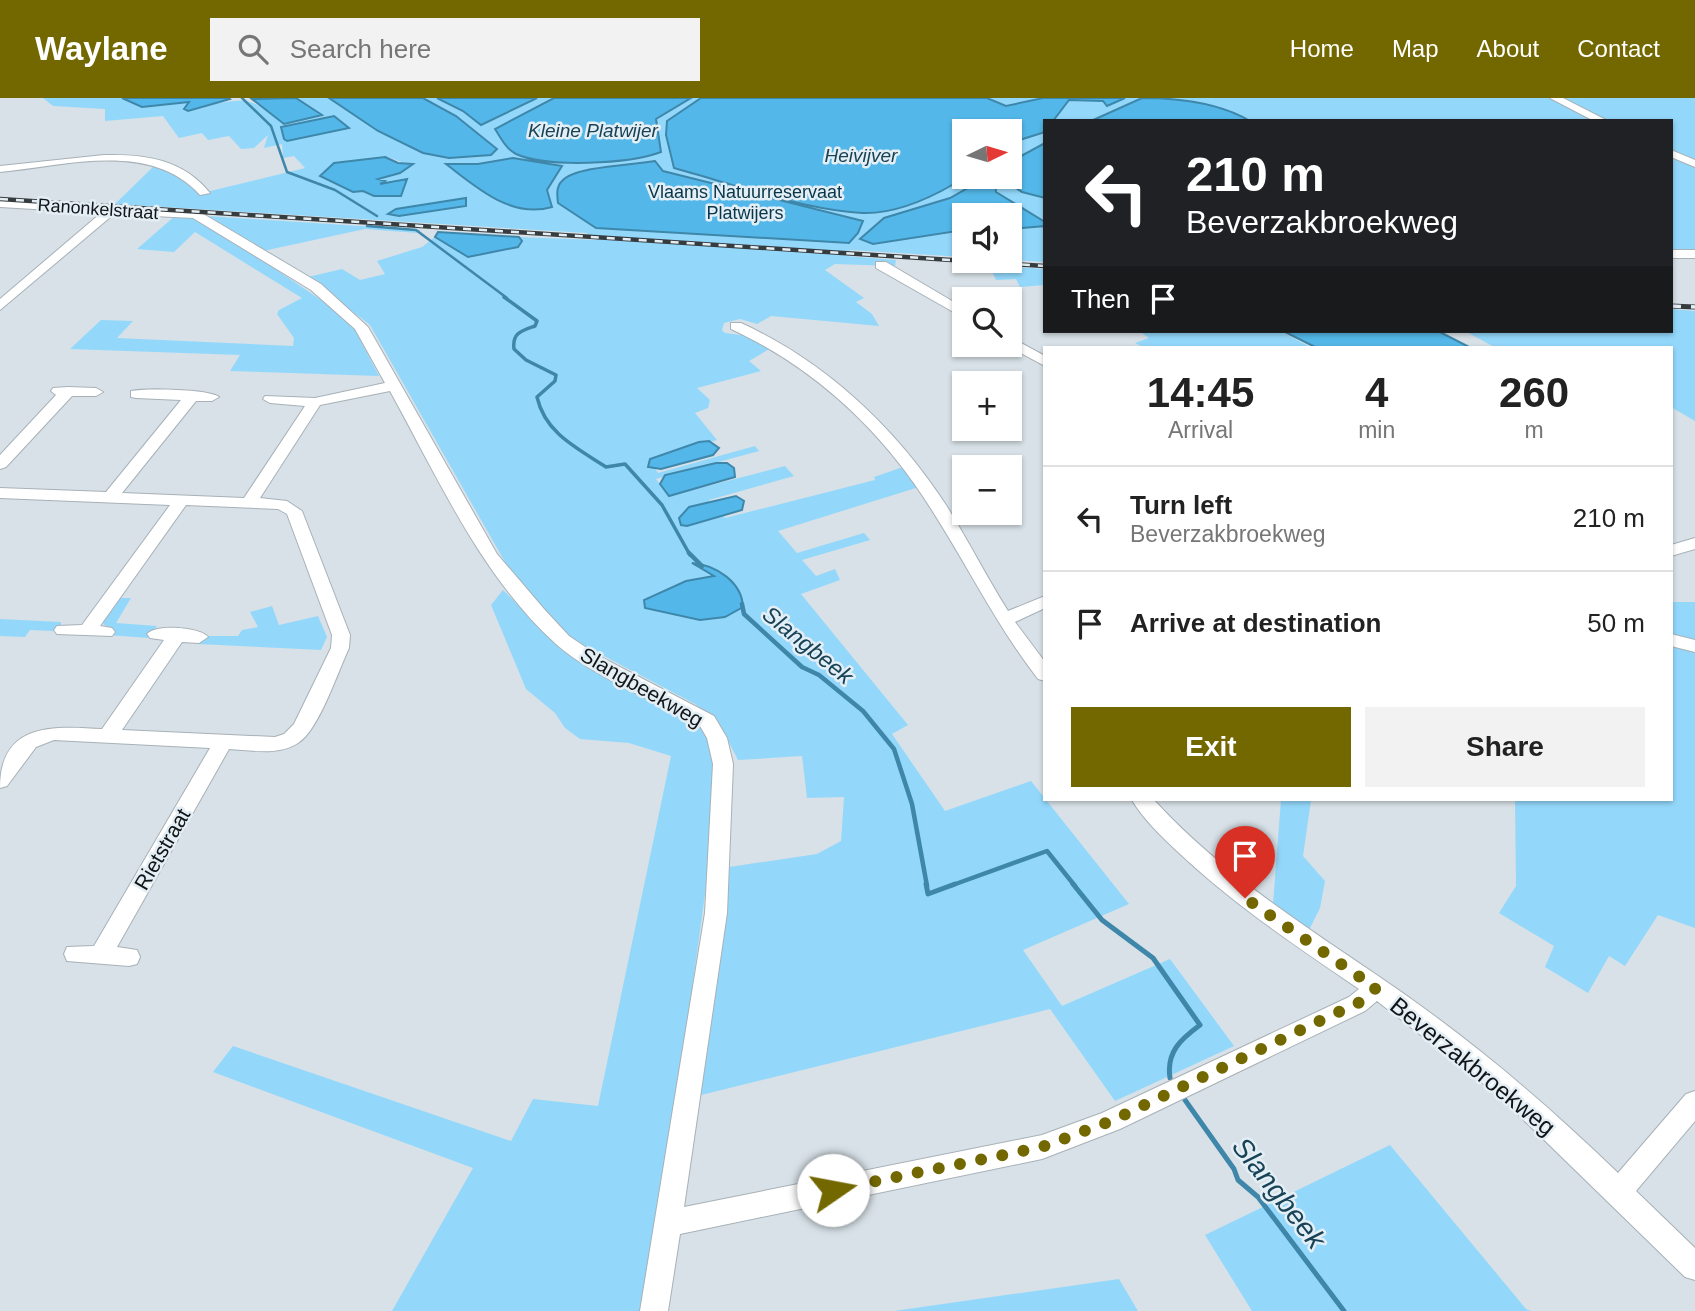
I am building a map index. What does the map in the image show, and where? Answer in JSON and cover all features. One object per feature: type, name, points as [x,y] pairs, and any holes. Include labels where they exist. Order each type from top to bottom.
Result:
[{"type":"street","points":[[1555,98],[1599,119]]},
{"type":"street","points":[[1673,154],[1695,164]]},
{"type":"street","points":[[0,169],[148,160],[194,181],[204,193]]},
{"type":"street","name":"Ranonkelstraat","points":[[0,203],[196,215]]},
{"type":"street","points":[[0,306],[111,211]]},
{"type":"street","name":"Slangbeekweg","points":[[196,215],[334,301],[361,327],[490,556],[563,640],[590,659],[707,722],[717,738],[723,764],[716,914],[668,1223]]},
{"type":"street","points":[[1673,254],[1695,254]]},
{"type":"street","points":[[881,265],[952,307]]},
{"type":"street","points":[[736,326],[778,347],[815,373],[893,446],[946,519],[1004,620],[1043,672]]},
{"type":"street","points":[[1022,348],[1043,361]]},
{"type":"street","points":[[270,399],[315,402],[392,386]]},
{"type":"street","points":[[52,391],[96,392]]},
{"type":"street","points":[[0,464],[68,391]]},
{"type":"street","points":[[136,394],[212,397]]},
{"type":"street","points":[[111,496],[192,396]]},
{"type":"street","points":[[250,501],[315,402]]},
{"type":"street","points":[[0,493],[281,504],[294,511],[341,635],[340,648],[302,728],[291,739],[275,744],[52,733],[29,741],[0,780]]},
{"type":"street","points":[[87,631],[183,500]]},
{"type":"street","points":[[1673,550],[1695,544]]},
{"type":"street","points":[[1004,620],[1043,602]]},
{"type":"street","points":[[63,630],[106,632]]},
{"type":"street","points":[[156,634],[199,637]]},
{"type":"street","points":[[109,734],[177,636]]},
{"type":"street","points":[[1673,640],[1695,646]]},
{"type":"street","name":"Rietstraat","points":[[101,956],[223,742]]},
{"type":"street","name":"Beverzakbroekweg","points":[[1143,801],[1200,862],[1245,898],[1442,1034],[1505,1086],[1695,1266]]},
{"type":"street","points":[[75,954],[129,957]]},
{"type":"street","points":[[654,1311],[668,1223],[1042,1147],[1111,1121],[1357,1004],[1376,988]]},
{"type":"street","points":[[1618,1191],[1645,1164],[1695,1102]]},
{"type":"green space","name":"Vlaams Natuurreservaat Platwijers","points":[[43,98],[122,98],[147,106],[189,102],[185,107],[192,108],[243,101],[257,105],[284,124],[322,115],[296,98],[1549,98],[1594,119],[1043,119],[1043,262],[1022,261],[1022,203],[952,203],[952,256],[850,250],[847,256],[896,260],[895,266],[835,264],[825,270],[864,298],[856,302],[872,314],[879,326],[771,316],[757,324],[740,319],[724,323],[722,330],[725,333],[749,336],[771,348],[749,361],[761,371],[697,388],[710,400],[708,408],[695,413],[717,440],[650,460],[658,473],[755,446],[759,451],[656,479],[669,496],[785,466],[794,476],[709,500],[725,518],[875,480],[874,477],[903,467],[919,487],[778,531],[797,553],[864,533],[870,540],[802,560],[816,576],[835,569],[840,580],[801,594],[908,725],[892,734],[945,811],[1031,781],[1043,796],[1043,801],[1047,801],[1129,904],[1023,950],[1062,1006],[1170,959],[1234,1046],[1115,1101],[1050,1009],[697,1096],[729,867],[817,854],[841,841],[844,797],[807,798],[802,756],[738,760],[718,721],[695,704],[566,636],[509,569],[370,325],[308,277],[342,269],[360,280],[385,274],[377,261],[422,247],[435,237],[468,257],[518,247],[519,237],[597,240],[586,233],[115,204],[156,164],[187,180],[202,193],[305,168],[294,156],[283,158],[282,144],[264,148],[268,135],[254,148],[241,149],[229,136],[208,140],[202,133],[179,138],[163,116],[105,121],[105,109],[53,106]],"holes":[[[388,157],[412,166],[378,179],[385,181],[378,185],[407,179],[401,195],[374,196],[350,189],[338,162]],[[466,199],[465,206],[399,216],[389,214],[396,209]]]},
{"type":"green space","points":[[1559,98],[1695,98],[1695,161],[1673,150],[1673,119],[1605,119]]},
{"type":"green space","points":[[1673,156],[1695,166],[1695,253],[1673,254]]},
{"type":"green space","points":[[175,216],[191,218],[213,227],[327,304],[354,328],[379,376],[230,371],[240,355],[70,349],[101,320],[133,321],[117,338],[293,346],[294,338],[277,314],[279,310],[302,298],[195,232],[174,252],[137,249]]},
{"type":"green space","points":[[207,216],[421,230],[418,233],[365,229],[263,251]]},
{"type":"green space","points":[[1022,267],[1043,269],[1043,285],[1020,287],[1016,279],[996,280],[993,273],[1022,273]]},
{"type":"green space","points":[[1673,309],[1695,311],[1695,421],[1673,408],[1673,346],[1492,346],[1469,333],[1673,333]]},
{"type":"green space","points":[[1142,333],[1284,333],[1308,346],[1141,346],[1135,343],[1149,338]]},
{"type":"green space","points":[[503,590],[554,640],[687,714],[714,738],[721,777],[648,1311],[392,1311],[473,1168],[213,1072],[233,1046],[511,1141],[533,1099],[598,1106],[671,756],[629,743],[580,739],[565,728],[555,713],[526,689],[491,605]]},
{"type":"green space","points":[[117,598],[131,598],[116,623],[157,626],[149,638],[107,635],[111,627],[104,625],[102,620]]},
{"type":"green space","points":[[1673,602],[1695,602],[1695,643],[1673,638]]},
{"type":"green space","points":[[272,606],[279,625],[318,616],[327,637],[321,650],[198,644],[204,636],[238,636],[242,630],[258,627],[250,612]]},
{"type":"green space","points":[[0,619],[61,622],[61,625],[53,631],[30,630],[25,637],[0,636]]},
{"type":"green space","points":[[1673,645],[1695,651],[1695,928],[1658,915],[1625,966],[1609,956],[1588,993],[1545,967],[1554,946],[1499,913],[1516,886],[1515,801],[1673,801]]},
{"type":"green space","points":[[1281,801],[1311,801],[1303,856],[1325,881],[1320,908],[1309,930],[1273,904]]},
{"type":"green space","points":[[1390,1145],[1526,1309],[1531,1311],[1252,1311],[1205,1235]]},
{"type":"green space","points":[[1119,1279],[1138,1311],[894,1311]]},
{"type":"water","points":[[122,98],[230,99],[188,111],[184,109],[189,102],[142,107]]},
{"type":"water","points":[[296,98],[322,115],[284,124],[252,99]]},
{"type":"water","points":[[329,98],[423,98],[456,116],[497,149],[491,155],[449,158],[423,153],[378,131]]},
{"type":"water","points":[[437,98],[537,98],[481,125],[463,111]]},
{"type":"water","name":"Kleine Platwijer","points":[[554,98],[691,98],[656,119],[661,152],[609,162],[567,163],[530,158],[512,152],[495,129]]},
{"type":"water","name":"Heivijver","points":[[701,98],[987,98],[1006,106],[1043,98],[1125,98],[1107,106],[1103,101],[1069,100],[1055,119],[1043,119],[1043,133],[1022,139],[1022,119],[952,119],[952,185],[910,204],[875,213],[841,211],[793,202],[674,168],[666,135],[667,121]]},
{"type":"water","points":[[1142,98],[1198,102],[1225,109],[1246,119],[1095,119]]},
{"type":"water","points":[[334,116],[349,128],[287,141],[284,139],[281,127]]},
{"type":"water","points":[[1043,144],[1043,197],[1017,189],[1022,189],[1022,155]]},
{"type":"water","points":[[385,157],[398,163],[413,164],[400,173],[378,179],[385,181],[380,184],[407,179],[401,196],[374,196],[363,191],[353,192],[320,176],[334,163]]},
{"type":"water","points":[[513,158],[562,166],[547,190],[552,207],[537,210],[508,205],[482,191],[446,164],[478,164]]},
{"type":"water","points":[[655,161],[663,171],[863,221],[858,233],[849,243],[596,228],[558,203],[559,186],[569,176],[592,169]]},
{"type":"water","points":[[966,189],[996,189],[996,192],[1014,203],[952,203],[952,232],[873,244],[860,239],[884,218],[950,198]]},
{"type":"water","points":[[466,198],[466,206],[399,216],[388,214],[396,209]]},
{"type":"water","points":[[1022,208],[1043,221],[1043,226],[1022,228]]},
{"type":"water","points":[[438,232],[519,237],[522,241],[518,247],[468,257],[435,237]]},
{"type":"water","points":[[1287,333],[1442,333],[1467,346],[1313,346]]},
{"type":"water","points":[[709,441],[719,448],[713,455],[661,469],[648,467],[650,459]]},
{"type":"water","points":[[727,463],[734,468],[735,477],[669,496],[660,484],[665,475]]},
{"type":"water","points":[[736,496],[744,501],[742,510],[687,526],[681,525],[679,518],[689,507]]},
{"type":"water","points":[[692,563],[710,567],[726,576],[738,590],[743,607],[725,617],[700,620],[645,608],[644,600],[686,581],[714,576]]},
{"type":"waterway","name":"Slangbeek","points":[[242,98],[271,126],[287,172],[335,190],[377,216]]},
{"type":"waterway","name":"Slangbeek","points":[[367,226],[416,230],[507,298]]},
{"type":"waterway","name":"Slangbeek","points":[[504,297],[537,321],[535,326],[516,336],[514,349],[526,360],[556,375],[555,381],[537,397],[547,420],[574,446],[606,467],[625,464],[662,505],[690,555]]},
{"type":"waterway","name":"Slangbeek","points":[[689,553],[702,566]]},
{"type":"waterway","name":"Slangbeek","points":[[742,604],[744,614],[802,667],[819,675],[863,711],[894,749],[912,804],[927,886]]},
{"type":"waterway","name":"Slangbeek","points":[[950,886],[1047,851],[1075,886]]},
{"type":"waterway","name":"Slangbeek","points":[[926,884],[928,894],[955,884]]},
{"type":"waterway","name":"Slangbeek","points":[[1073,884],[1102,920],[1153,958],[1200,1025],[1176,1047],[1170,1061],[1170,1078]]},
{"type":"waterway","name":"Slangbeek","points":[[1185,1100],[1234,1169],[1238,1180],[1258,1197],[1344,1311]]},
{"type":"railway","points":[[0,199],[1043,266]]},
{"type":"railway","points":[[1673,306],[1695,307]]},
{"type":"route","points":[[833,1190],[1042,1147],[1111,1121],[1357,1004],[1376,988],[1245,898]]}]
